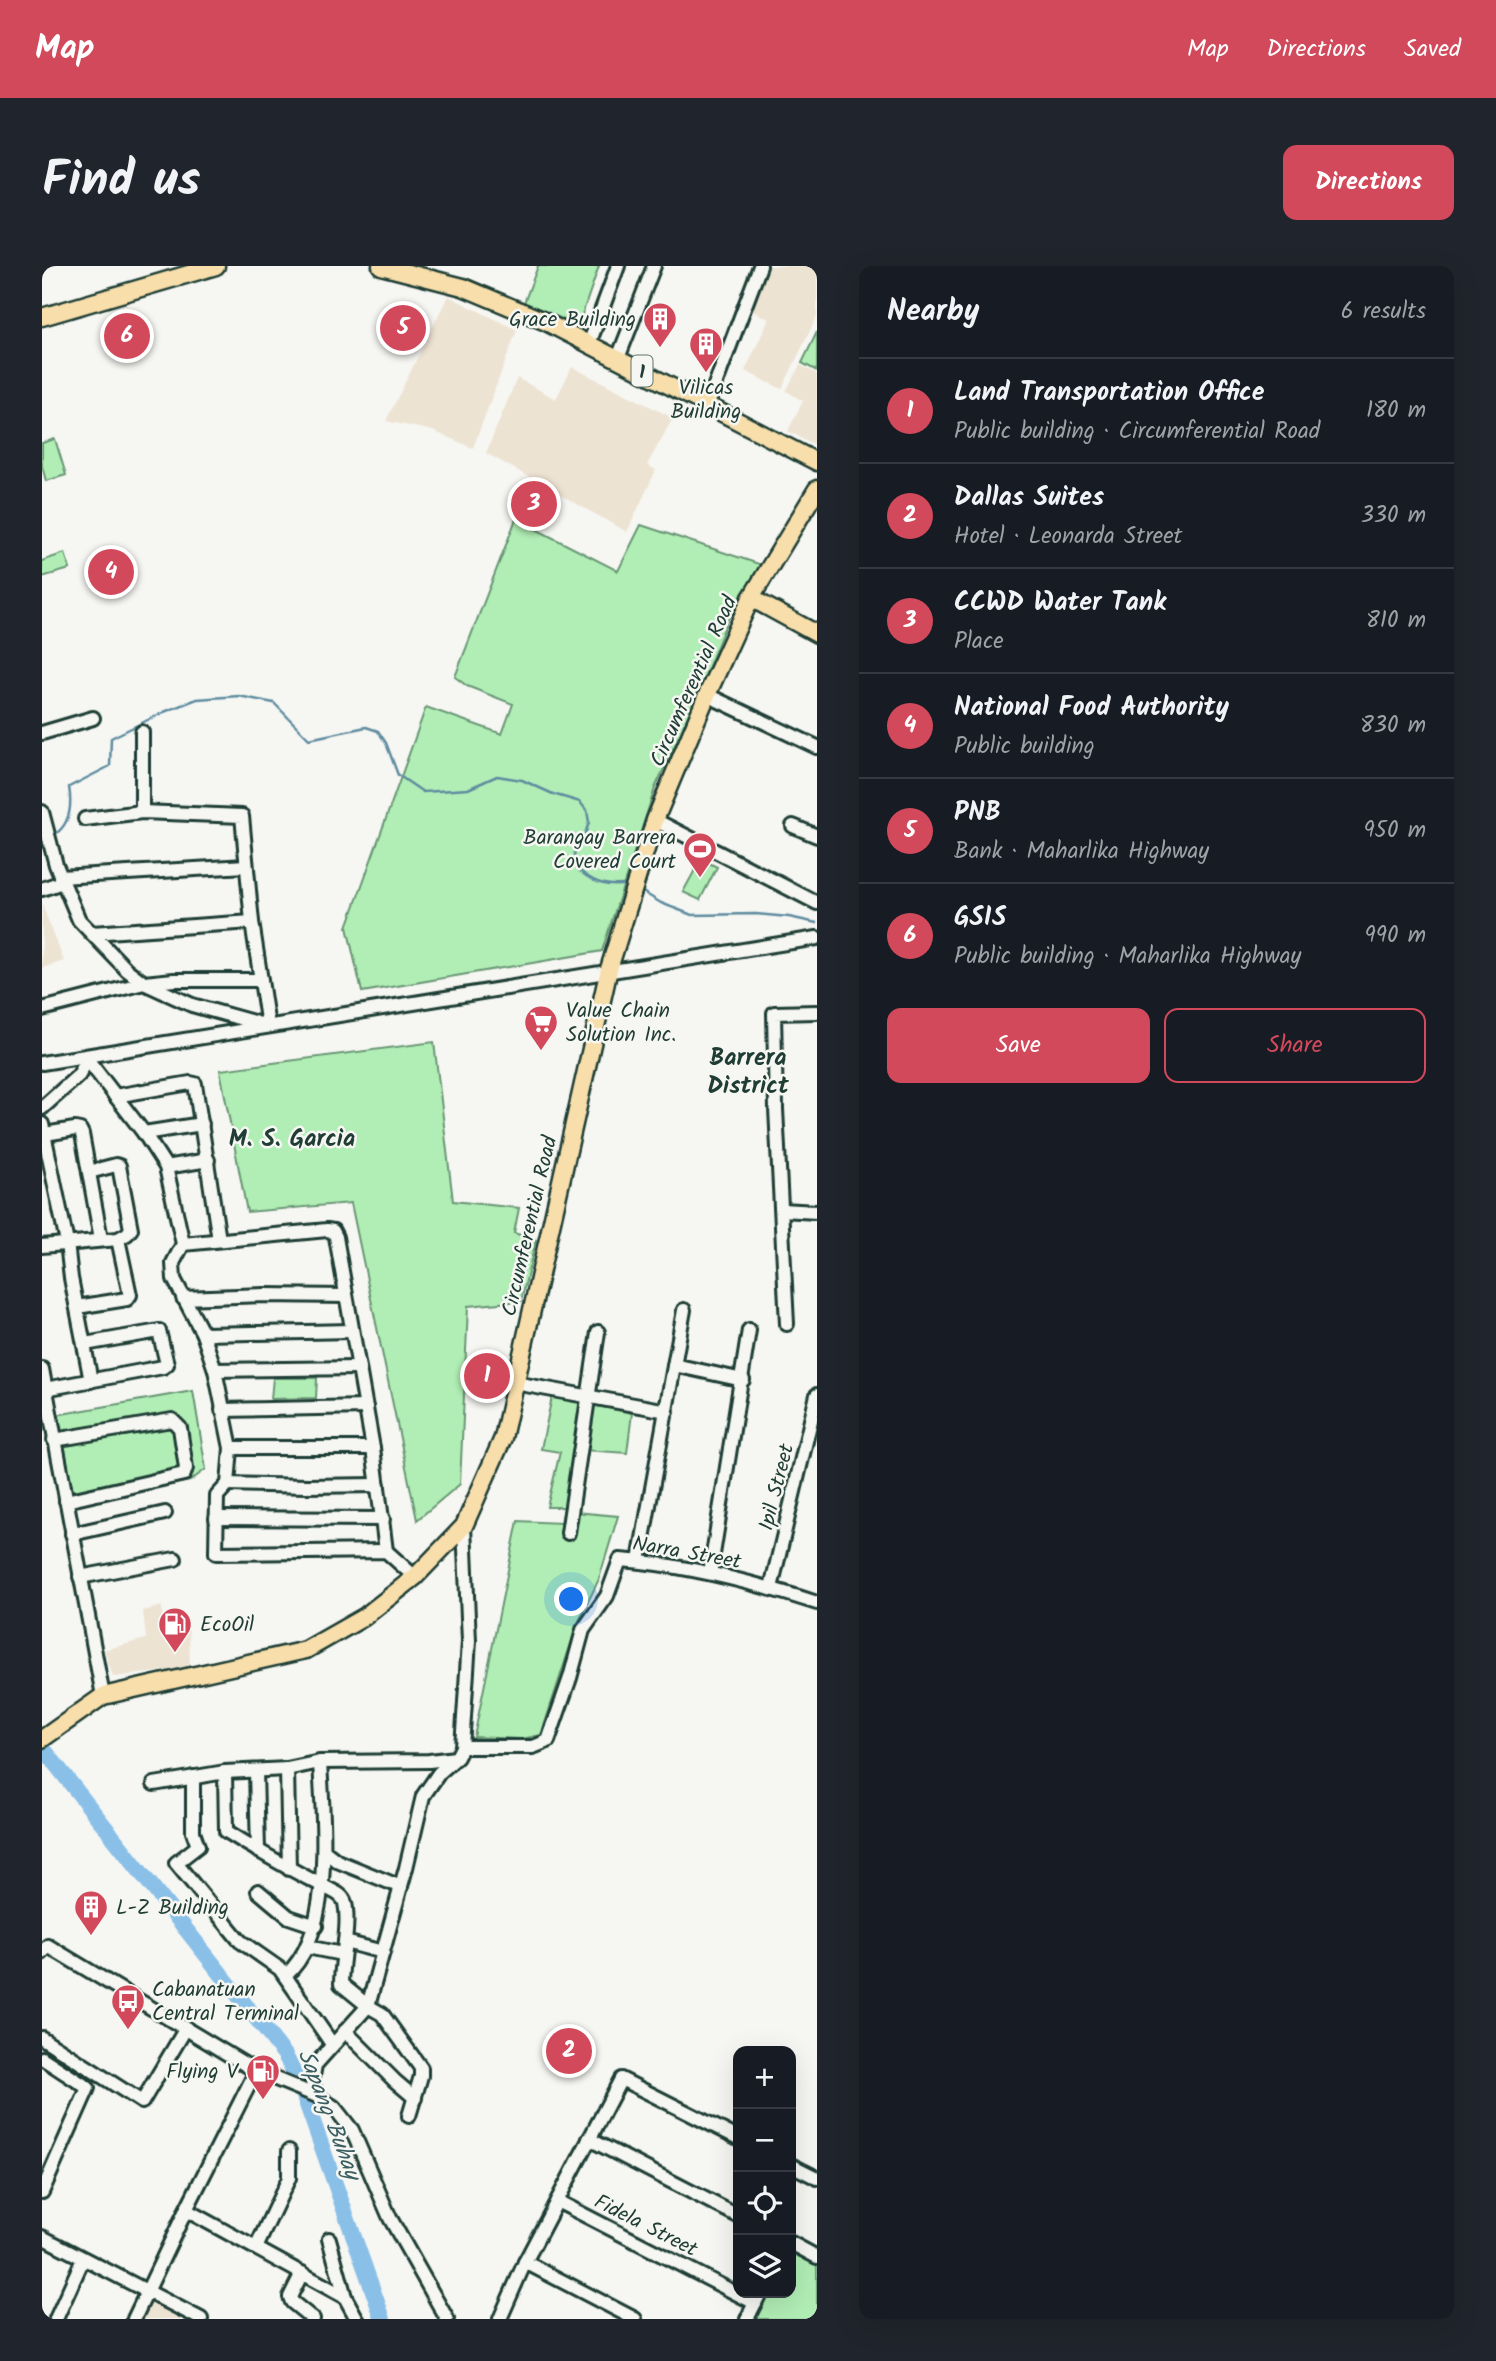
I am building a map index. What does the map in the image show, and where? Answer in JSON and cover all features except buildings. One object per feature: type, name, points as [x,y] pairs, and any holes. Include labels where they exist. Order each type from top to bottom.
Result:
[{"type":"main road","points":[[42,317],[216,266]]},
{"type":"main road","name":"1","points":[[381,266],[463,287],[544,321],[817,462]]},
{"type":"main road","points":[[449,266],[463,287]]},
{"type":"main road","name":"Circumferential Road","points":[[42,1740],[103,1696],[306,1650],[364,1617],[415,1577],[464,1526],[503,1438],[609,969],[656,820],[707,695],[751,598],[817,489]]},
{"type":"main road","points":[[751,598],[817,634]]},
{"type":"street","points":[[589,344],[618,266]]},
{"type":"street","points":[[618,358],[654,266]]},
{"type":"street","points":[[708,404],[760,266]]},
{"type":"street","points":[[707,695],[817,747]]},
{"type":"street","points":[[42,733],[93,718]]},
{"type":"street","points":[[142,732],[142,812]]},
{"type":"street","points":[[42,812],[61,879],[79,920],[127,970],[144,983],[192,1005],[268,1026]]},
{"type":"street","points":[[85,819],[142,812],[242,816],[252,922],[268,1026]]},
{"type":"street","points":[[656,820],[817,903]]},
{"type":"street","points":[[793,826],[817,836]]},
{"type":"street","points":[[42,889],[61,879],[246,866]]},
{"type":"street","points":[[92,933],[252,922]]},
{"type":"street","points":[[42,1063],[88,1058],[609,969],[817,938]]},
{"type":"street","points":[[42,1009],[144,983],[174,980],[261,980]]},
{"type":"street","points":[[787,1324],[776,1109],[775,1013],[817,1012]]},
{"type":"street","points":[[88,1058],[166,1167],[183,1244],[173,1263],[174,1279],[203,1334],[215,1370],[231,1448],[228,1483],[217,1496],[216,1553],[386,1550]]},
{"type":"street","points":[[42,1108],[79,1075],[88,1058]]},
{"type":"street","points":[[116,1096],[195,1084],[219,1240]]},
{"type":"street","points":[[144,1133],[202,1124]]},
{"type":"street","points":[[91,1381],[67,1243],[43,1129],[80,1130],[100,1239]]},
{"type":"street","points":[[166,1167],[208,1160]]},
{"type":"street","points":[[42,1246],[118,1239],[131,1229],[121,1169],[116,1165],[89,1172]]},
{"type":"street","points":[[782,1210],[817,1212]]},
{"type":"street","points":[[183,1244],[333,1231],[373,1448],[386,1550],[415,1577]]},
{"type":"street","points":[[77,1307],[127,1298],[130,1295],[118,1239]]},
{"type":"street","points":[[183,1298],[345,1296]]},
{"type":"street","points":[[639,1561],[684,1310]]},
{"type":"street","points":[[710,1573],[749,1330]]},
{"type":"street","points":[[45,1389],[163,1367],[167,1361],[159,1331],[85,1344]]},
{"type":"street","points":[[203,1334],[352,1331]]},
{"type":"street","points":[[568,1534],[598,1332]]},
{"type":"street","points":[[674,1365],[743,1380]]},
{"type":"street","points":[[215,1370],[359,1368]]},
{"type":"street","points":[[42,1369],[103,1696]]},
{"type":"street","points":[[515,1383],[667,1411]]},
{"type":"street","name":"Ipil Street","points":[[771,1588],[817,1395]]},
{"type":"street","points":[[222,1410],[366,1407]]},
{"type":"street","points":[[54,1440],[172,1420],[180,1428],[186,1468],[184,1474],[66,1501]]},
{"type":"street","points":[[231,1448],[373,1448]]},
{"type":"street","points":[[228,1483],[378,1485]]},
{"type":"street","points":[[72,1534],[165,1513]]},
{"type":"street","points":[[216,1518],[383,1519]]},
{"type":"street","points":[[313,2095],[315,2065],[368,2006],[423,1796],[439,1773],[460,1752],[469,1640],[464,1526]]},
{"type":"street","points":[[80,1577],[175,1559]]},
{"type":"street","name":"Narra Street","points":[[460,1752],[533,1747],[548,1741],[583,1630],[607,1596],[620,1560],[710,1573],[817,1603]]},
{"type":"street","points":[[154,1784],[225,1772],[287,1769],[320,1762],[429,1761],[460,1752]]},
{"type":"street","points":[[285,1976],[294,1969],[316,1926],[324,1851],[320,1762]]},
{"type":"street","points":[[287,1769],[289,1869]]},
{"type":"street","points":[[256,1771],[258,1852]]},
{"type":"street","points":[[225,1772],[226,1830],[258,1852],[340,1895],[345,1902],[341,1984],[382,2014],[421,2068],[409,2116]]},
{"type":"street","points":[[193,1777],[193,1832],[198,1846],[176,1863],[240,1941],[280,1969],[332,2045]]},
{"type":"street","points":[[324,1851],[337,1861],[401,1887]]},
{"type":"street","points":[[258,1891],[289,1917],[316,1926]]},
{"type":"street","points":[[42,1953],[48,1946],[256,2071],[277,2078],[334,2107],[352,2130],[390,2218],[447,2319]]},
{"type":"street","points":[[307,1947],[383,1952]]},
{"type":"street","points":[[42,2038],[142,2102],[186,2028]]},
{"type":"street","points":[[345,2031],[415,2098]]},
{"type":"street","points":[[42,2058],[88,2088],[42,2193]]},
{"type":"street","points":[[134,2319],[256,2071]]},
{"type":"street","points":[[500,2319],[525,2262],[621,2079],[733,2135]]},
{"type":"street","points":[[589,2139],[733,2213]]},
{"type":"street","points":[[256,2248],[289,2178],[289,2151]]},
{"type":"street","points":[[796,2168],[817,2178]]},
{"type":"street","name":"Fidela Street","points":[[557,2201],[733,2286]]},
{"type":"street","points":[[186,2210],[345,2297]]},
{"type":"street","points":[[42,2238],[201,2319]]},
{"type":"street","points":[[329,2239],[345,2297],[356,2319]]},
{"type":"street","points":[[796,2246],[817,2257]]},
{"type":"street","points":[[56,2319],[83,2259]]},
{"type":"street","points":[[525,2262],[635,2319]]},
{"type":"street","points":[[302,2273],[290,2297],[292,2302],[313,2319]]},
{"type":"street","points":[[747,2319],[757,2298]]},
{"type":"shaded area","points":[[768,266],[817,266],[817,316],[782,389],[745,371],[769,319],[748,309]]},
{"type":"shaded area","points":[[448,296],[517,330],[473,448],[433,431],[386,421]]},
{"type":"shaded area","points":[[800,365],[817,374],[817,446],[788,431],[803,401],[786,391]]},
{"type":"shaded area","points":[[572,367],[673,418],[647,465],[656,470],[627,532],[486,453],[517,378],[556,399]]},
{"type":"shaded area","points":[[42,905],[64,961],[42,968]]},
{"type":"shaded area","points":[[162,1606],[162,1636],[189,1630],[190,1668],[113,1677],[104,1650],[146,1639],[143,1611]]},
{"type":"shaded area","points":[[152,2300],[190,2319],[142,2319]]},
{"type":"green space","points":[[538,266],[599,266],[578,326],[524,303]]},
{"type":"green space","points":[[817,332],[817,371],[802,363]]},
{"type":"green space","points":[[55,439],[66,475],[46,481],[42,466],[42,443]]},
{"type":"green space","points":[[516,519],[618,571],[641,525],[762,565],[728,619],[692,708],[655,788],[602,951],[362,992],[347,927],[426,707],[502,734],[513,704],[467,686],[455,677]]},
{"type":"green space","points":[[65,553],[70,569],[42,577],[42,561]]},
{"type":"green space","name":"Barangay Barrera Covered Court","points":[[701,859],[717,867],[700,900],[683,892]]},
{"type":"green space","points":[[434,1042],[453,1201],[519,1208],[514,1233],[536,1240],[521,1301],[468,1306],[460,1484],[417,1520],[351,1203],[247,1212],[220,1070]]},
{"type":"green space","points":[[273,1378],[317,1378],[316,1398],[271,1399]]},
{"type":"green space","points":[[193,1391],[206,1469],[190,1481],[73,1503],[56,1415]]},
{"type":"green space","points":[[552,1397],[632,1413],[627,1453],[584,1450],[575,1512],[618,1516],[599,1579],[577,1625],[541,1735],[521,1739],[474,1737],[518,1521],[561,1523],[564,1507],[547,1507],[560,1452],[541,1449]]},
{"type":"green space","points":[[796,2253],[817,2264],[817,2319],[754,2319],[765,2298],[796,2298]]},
{"type":"waterway","points":[[54,835],[60,831],[69,814],[69,787],[110,766],[111,738],[197,699],[239,696],[274,703],[309,739],[366,727],[378,731],[386,743],[398,775],[423,792],[468,789],[497,776],[522,780],[580,802],[587,811],[589,822],[585,834],[576,843],[573,865],[599,883],[630,884]]},
{"type":"waterway","points":[[641,891],[661,903],[692,915],[756,914],[817,923]]},
{"type":"waterway","name":"Sapang Buhay","points":[[42,1747],[285,2055],[300,2085],[383,2319]]},
{"type":"place","name":"PNB","points":[[403,328]]},
{"type":"place","name":"GSIS","points":[[127,336]]},
{"type":"place","name":"Grace Building","points":[[660,349]]},
{"type":"place","name":"Vilicas Building","points":[[706,374]]},
{"type":"place","name":"CCWD Water Tank","points":[[534,504]]},
{"type":"place","name":"National Food Authority","points":[[111,572]]},
{"type":"place","name":"Barangay Barrera Covered Court","points":[[700,879]]},
{"type":"place","name":"Value Chain Solution Inc.","points":[[541,1052]]},
{"type":"place","name":"Land Transportation Office","points":[[487,1376]]},
{"type":"place","name":"EcoOil","points":[[175,1654]]},
{"type":"place","name":"L-Z Building","points":[[91,1937]]},
{"type":"place","name":"Cabanatuan Central Terminal","points":[[128,2031]]},
{"type":"place","name":"Dallas Suites","points":[[569,2051]]},
{"type":"place","name":"Flying V","points":[[263,2101]]},
{"type":"district","name":"Barrera District","points":[[748,1071]]},
{"type":"district","name":"M. S. Garcia","points":[[292,1138]]}]
